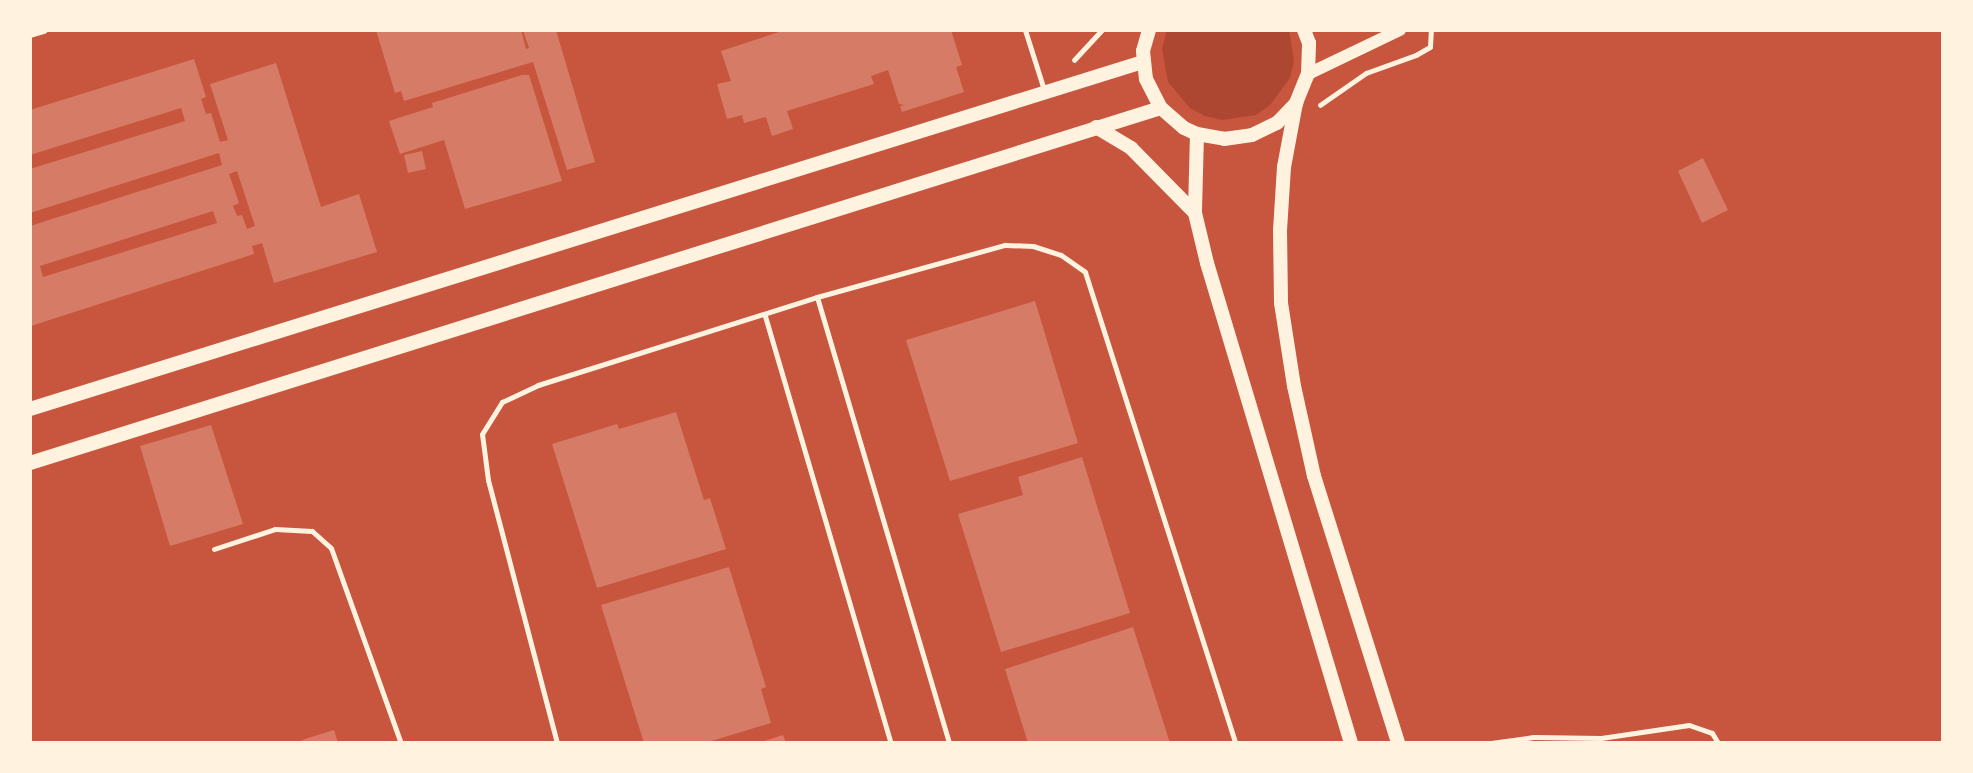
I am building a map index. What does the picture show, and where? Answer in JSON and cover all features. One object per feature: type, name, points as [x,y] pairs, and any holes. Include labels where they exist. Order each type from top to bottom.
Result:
[{"type":"main road","points":[[1304,30],[1309,43],[1308,74],[1296,103],[1284,167],[1280,230],[1281,303],[1294,386],[1314,476],[1398,743]]},
{"type":"main road","points":[[1145,33],[1143,62],[1146,79],[1161,108],[1184,128],[1197,134],[1224,139],[1252,135],[1277,123],[1296,103]]},
{"type":"main road","points":[[30,410],[1045,95],[1143,62]]},
{"type":"main road","points":[[30,463],[1161,108]]},
{"type":"main road","points":[[1096,127],[1131,148],[1195,213]]},
{"type":"main road","points":[[1197,134],[1195,213],[1207,263],[1351,743]]},
{"type":"street","points":[[30,34],[43,30]]},
{"type":"street","points":[[1308,74],[1401,30]]},
{"type":"lane","points":[[1025,30],[1045,95]]},
{"type":"lane","points":[[557,743],[488,480],[482,434],[502,402],[538,385],[817,298],[1005,245],[1033,246],[1060,255],[1085,272],[1235,743]]},
{"type":"lane","points":[[817,298],[949,743]]},
{"type":"lane","points":[[765,316],[891,743]]},
{"type":"lane","points":[[214,549],[275,529],[312,531],[331,548],[401,743]]},
{"type":"lane","points":[[1491,743],[1601,738],[1689,726],[1712,733],[1718,743]]},
{"type":"path","points":[[1317,107],[1366,73],[1416,55],[1430,47],[1431,30]]},
{"type":"shaded area","points":[[1167,30],[1289,30],[1294,61],[1290,78],[1270,105],[1256,115],[1222,120],[1205,116],[1190,108],[1168,82],[1162,49]]},
{"type":"building","points":[[376,30],[521,30],[526,49],[529,48],[523,30],[556,30],[595,162],[567,170],[533,62],[404,101],[401,91],[395,93]]},
{"type":"building","points":[[785,30],[951,30],[962,65],[956,67],[964,92],[902,112],[900,106],[905,105],[899,104],[888,70],[871,76],[874,84],[787,111],[793,129],[772,136],[766,117],[744,123],[742,115],[727,119],[717,84],[731,81],[721,51]]},
{"type":"building","points":[[194,59],[206,97],[201,99],[206,114],[211,113],[220,142],[228,140],[210,84],[276,63],[321,207],[359,194],[377,252],[274,283],[262,243],[252,246],[254,254],[31,326],[30,226],[222,165],[219,153],[30,213],[30,169],[185,121],[181,108],[30,155],[30,110]],"holes":[[[237,171],[255,226],[247,229],[242,215],[237,216],[233,206],[239,203],[229,174]],[[213,211],[217,223],[43,277],[40,266]]]},
{"type":"building","points":[[529,75],[562,181],[465,209],[444,140],[400,154],[389,121],[433,107],[432,103]]},
{"type":"building","points":[[422,151],[426,169],[408,173],[404,155]]},
{"type":"building","points":[[1703,158],[1728,210],[1702,223],[1678,171]]},
{"type":"building","points":[[1035,301],[1078,443],[950,481],[906,340]]},
{"type":"building","points":[[676,412],[704,500],[710,498],[726,549],[597,588],[552,444],[617,424],[619,429]]},
{"type":"building","points":[[211,425],[243,524],[170,546],[140,446]]},
{"type":"building","points":[[1082,457],[1130,613],[1001,652],[958,514],[1023,495],[1018,477]]},
{"type":"building","points":[[729,567],[766,687],[761,689],[771,723],[705,743],[644,743],[601,605]]},
{"type":"building","points":[[1133,627],[1170,743],[1028,743],[1005,669]]},
{"type":"building","points":[[334,730],[338,743],[297,743],[305,739]]},
{"type":"building","points":[[783,735],[786,743],[758,743]]}]
